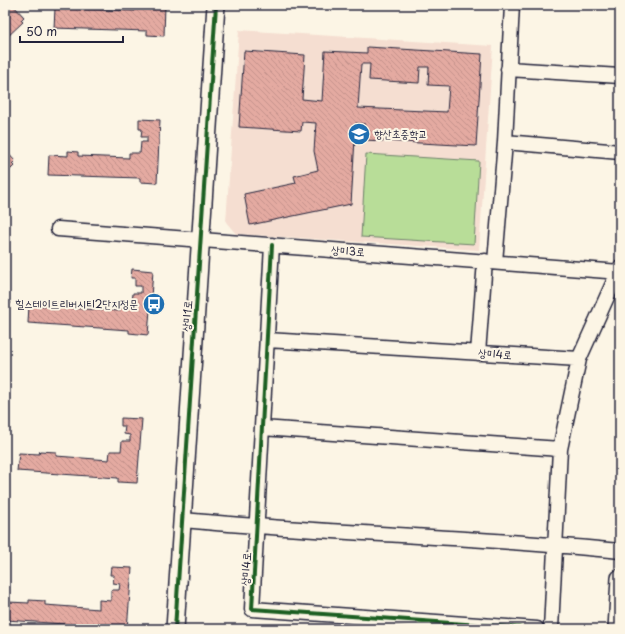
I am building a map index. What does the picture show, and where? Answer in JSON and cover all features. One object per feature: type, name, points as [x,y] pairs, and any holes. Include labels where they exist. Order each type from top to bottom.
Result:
[{"type":"street","name":"상미1로","points":[[175,629],[216,5]]},
{"type":"street","points":[[478,353],[505,142],[512,5]]},
{"type":"street","points":[[508,68],[620,76]]},
{"type":"street","points":[[505,142],[620,152]]},
{"type":"street","name":"상미3로","points":[[58,229],[201,241],[620,271]]},
{"type":"street","name":"상미4로","points":[[272,245],[252,609],[537,629]]},
{"type":"street","points":[[552,629],[560,449],[579,359],[620,271]]},
{"type":"street","name":"상미4로","points":[[267,340],[579,359]]},
{"type":"street","points":[[262,428],[560,449]]},
{"type":"street","points":[[183,520],[257,527],[556,544],[620,551]]},
{"type":"street","points":[[617,629],[620,578]]},
{"type":"shaded area","name":"향산초중학교","points":[[239,30],[493,46],[479,250],[236,234],[226,222]]},
{"type":"green space","points":[[366,154],[479,161],[474,244],[361,237]]},
{"type":"building","points":[[5,5],[13,5],[24,17],[21,20],[23,22],[5,39]]},
{"type":"building","points":[[75,5],[85,5],[85,9],[135,11],[135,6],[165,5],[164,36],[147,35],[147,31],[54,28],[55,8],[74,8]]},
{"type":"building","points":[[367,47],[482,54],[476,146],[364,140],[365,124],[356,123],[351,204],[250,225],[244,194],[296,183],[294,176],[318,170],[314,151],[316,123],[302,122],[301,131],[239,127],[244,51],[305,55],[302,99],[322,101],[325,51],[367,53]],"holes":[[[361,64],[370,64],[369,80],[419,83],[420,67],[429,67],[428,85],[449,86],[447,112],[358,108]]]},
{"type":"building","points":[[5,67],[7,67],[5,94]]},
{"type":"building","points":[[139,119],[160,120],[157,183],[140,182],[140,178],[48,175],[49,155],[68,156],[68,151],[78,152],[78,156],[129,158],[129,153],[140,153],[141,142],[147,142],[147,137],[141,137],[142,129],[139,129]]},
{"type":"building","points":[[5,150],[15,161],[12,164],[14,166],[5,175]]},
{"type":"building","points":[[132,269],[153,271],[148,335],[129,333],[129,330],[28,323],[29,305],[50,306],[51,302],[67,303],[66,308],[120,311],[121,302],[132,303],[133,293],[141,293],[141,286],[135,286],[135,278],[131,278]]},
{"type":"building","points":[[5,296],[11,303],[7,307],[9,309],[5,313]]},
{"type":"building","points":[[121,418],[142,419],[137,483],[118,482],[118,478],[17,471],[19,453],[39,454],[40,451],[56,452],[56,456],[109,460],[110,451],[121,451],[122,441],[130,441],[130,435],[124,434],[125,426],[121,426]]},
{"type":"building","points":[[111,567],[132,568],[127,629],[108,629],[108,627],[6,620],[8,602],[29,603],[29,600],[45,601],[45,605],[99,609],[99,600],[111,601],[111,590],[119,590],[120,584],[113,583],[114,575],[110,575]]},
{"type":"cycle path","points":[[175,629],[216,5]]},
{"type":"cycle path","points":[[272,245],[252,609],[537,629]]},
{"type":"place","name":"향산초중학교","points":[[359,134]]},
{"type":"place","name":"힐스테이트리버시티2단지정문","points":[[154,304]]}]
